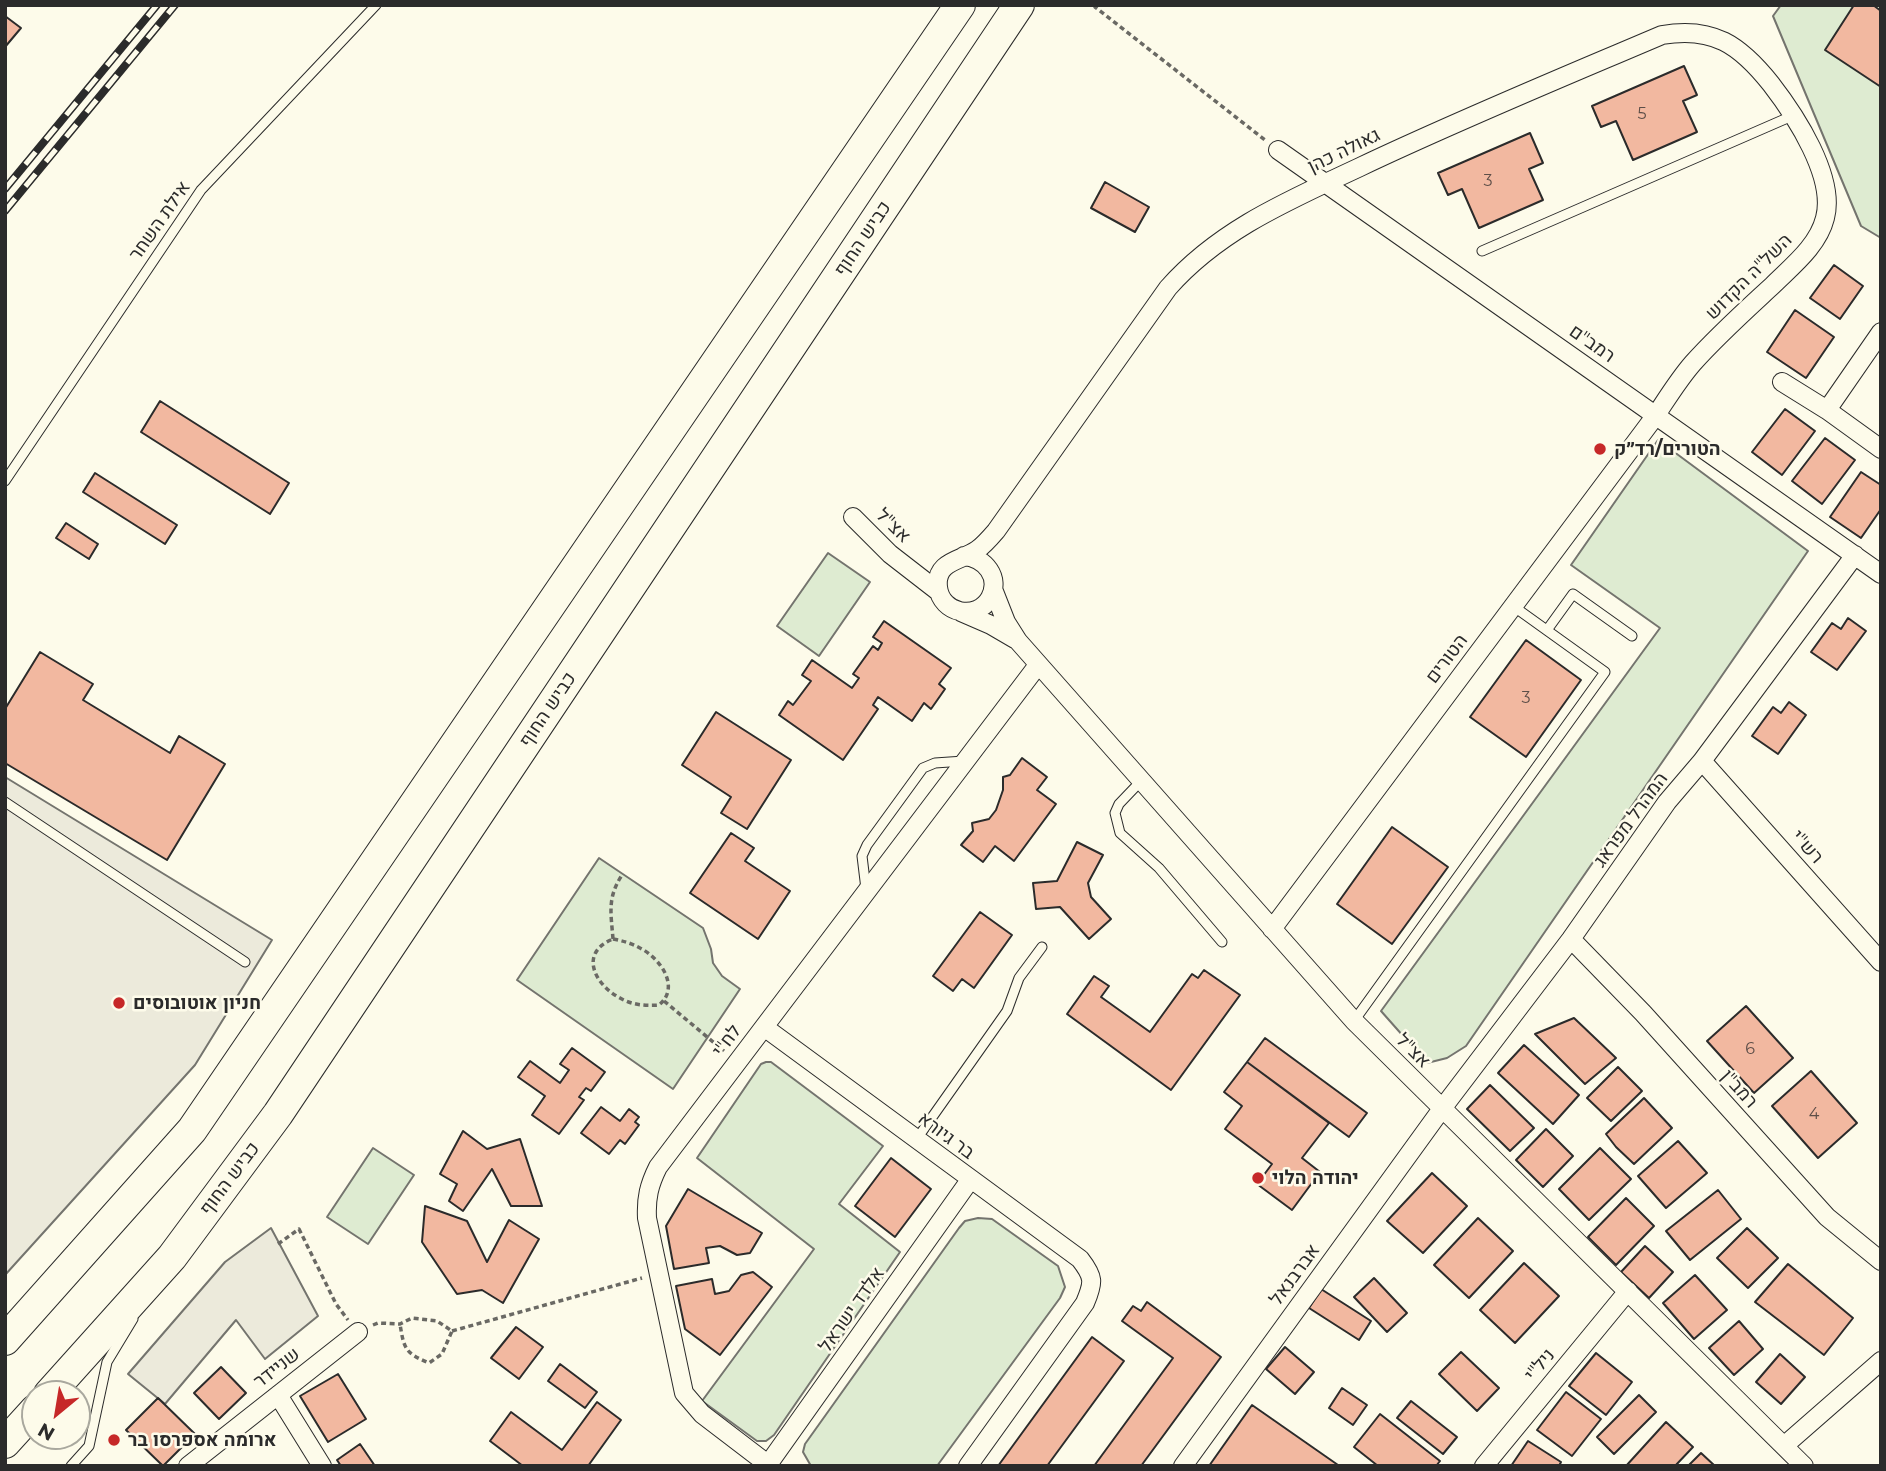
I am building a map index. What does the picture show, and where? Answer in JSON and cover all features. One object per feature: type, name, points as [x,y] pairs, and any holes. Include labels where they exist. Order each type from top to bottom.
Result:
[{"type":"highway","points":[[5,1340],[192,1130],[960,5]]},
{"type":"highway","name":"כביש החוף","points":[[62,1380],[172,1257],[278,1114],[1019,5]]},
{"type":"highway","points":[[5,1312],[192,1130]]},
{"type":"highway","points":[[5,1443],[21,1425]]},
{"type":"street","name":"גאולה כהן","points":[[956,560],[987,541],[1152,310],[1184,270],[1237,228],[1419,138],[1662,35],[1685,31],[1709,35],[1731,45],[1752,60],[1792,116]]},
{"type":"street","name":"השל\"ה הקדוש","points":[[1656,415],[1694,362],[1804,254],[1819,233],[1825,217],[1825,186],[1811,148],[1792,116]]},
{"type":"street","name":"רמב\"ם","points":[[1278,150],[1881,575]]},
{"type":"street","points":[[1827,410],[1881,332]]},
{"type":"street","points":[[1782,382],[1881,449]]},
{"type":"street","name":"הטורים","points":[[1272,929],[1656,415]]},
{"type":"street","name":"אצ\"ל","points":[[853,517],[890,554],[939,592]]},
{"type":"street","name":"גאולה כהן","points":[[993,582],[997,542],[1005,518]]},
{"type":"street","name":"המהרל מפראג","points":[[1441,1110],[1571,939],[1667,802],[1702,761],[1855,555]]},
{"type":"street","points":[[956,560],[981,561],[988,568],[993,582],[987,603],[980,609],[961,612],[946,604],[939,592],[938,579],[956,560]]},
{"type":"street","name":"אצ\"ל","points":[[905,565],[926,568],[956,560]]},
{"type":"street","name":"אצ\"ל","points":[[993,582],[1006,622],[1018,641],[1354,1021],[1441,1110],[1804,1466]]},
{"type":"street","name":"אצ\"ל","points":[[961,612],[1018,641]]},
{"type":"street","name":"לח\"י","points":[[768,1465],[702,1414],[684,1393],[647,1218],[646,1196],[650,1182],[658,1167],[1038,664]]},
{"type":"street","name":"רש\"י","points":[[1702,761],[1881,962]]},
{"type":"street","name":"רמב\"ן","points":[[1571,939],[1643,1013],[1827,1217],[1881,1261]]},
{"type":"street","name":"בר גיורא","points":[[764,1027],[1080,1259],[1092,1277],[1085,1303],[968,1466]]},
{"type":"street","name":"אברבנאל","points":[[1183,1466],[1441,1110]]},
{"type":"street","name":"אלדד ישראל","points":[[768,1465],[970,1180]]},
{"type":"street","name":"ניל\"י","points":[[1484,1466],[1628,1291]]},
{"type":"street","name":"שניידר","points":[[188,1466],[358,1332]]},
{"type":"street","points":[[1785,1445],[1881,1361]]},
{"type":"street","points":[[278,1395],[322,1466]]},
{"type":"lane","name":"אילת השחר","points":[[5,481],[201,190],[376,5]]},
{"type":"lane","points":[[1482,251],[1792,116]]},
{"type":"lane","points":[[1547,630],[1573,594],[1632,636]]},
{"type":"lane","points":[[1354,1021],[1605,672],[1513,606]]},
{"type":"lane","points":[[867,891],[862,856],[867,845],[923,768],[935,763],[965,761]]},
{"type":"lane","points":[[1141,781],[1124,796],[1115,813],[1120,833],[1159,868],[1222,942]]},
{"type":"lane","points":[[5,802],[245,962]]},
{"type":"lane","points":[[916,1140],[1007,1011],[1019,978],[1042,947]]},
{"type":"lane","points":[[143,1304],[172,1257]]},
{"type":"lane","points":[[71,1466],[89,1446],[107,1362],[136,1315]]},
{"type":"path","points":[[1096,5],[1095,7],[1278,150]]},
{"type":"path","points":[[613,939],[611,899],[622,875]]},
{"type":"path","points":[[613,939],[643,949],[665,972],[670,985],[669,993],[659,1005],[633,1003],[619,998],[601,982],[592,965],[593,956],[604,943],[613,939]]},
{"type":"path","points":[[664,1001],[737,1063]]},
{"type":"path","points":[[278,1244],[299,1229],[336,1304],[358,1332],[377,1323],[400,1324],[412,1318],[437,1321],[452,1331],[658,1273]]},
{"type":"path","points":[[400,1324],[403,1343],[409,1355],[429,1363],[442,1354],[452,1331]]},
{"type":"green space","points":[[1781,5],[1881,5],[1881,238],[1861,226],[1773,16]]},
{"type":"green space","points":[[1658,440],[1808,551],[1466,1046],[1447,1058],[1427,1063],[1381,1011],[1660,628],[1571,565]]},
{"type":"green space","points":[[828,553],[870,582],[819,656],[777,626]]},
{"type":"green space","points":[[599,858],[703,928],[713,963],[722,976],[740,989],[673,1089],[517,980]]},
{"type":"green space","points":[[771,1062],[883,1146],[839,1204],[900,1252],[774,1435],[766,1441],[757,1441],[702,1401],[814,1249],[697,1158],[761,1064]]},
{"type":"green space","points":[[373,1148],[414,1175],[368,1244],[327,1217]]},
{"type":"green space","points":[[992,1219],[1058,1266],[1065,1287],[1060,1298],[937,1466],[811,1466],[803,1452],[805,1444],[959,1228],[965,1221]]},
{"type":"shaded area","name":"חניון אוטובוסים","points":[[5,777],[272,940],[195,1065],[5,1275]]},
{"type":"shaded area","points":[[271,1228],[318,1316],[265,1359],[236,1320],[165,1404],[128,1374],[225,1262]]},
{"type":"building","points":[[1854,5],[1873,5],[1881,11],[1881,87],[1825,50]]},
{"type":"building","points":[[5,16],[21,28],[5,47]]},
{"type":"building","points":[[1684,66],[1697,95],[1683,101],[1697,132],[1633,160],[1616,121],[1601,127],[1592,106]]},
{"type":"building","points":[[1530,133],[1543,163],[1529,169],[1543,200],[1479,228],[1462,189],[1448,195],[1438,173]]},
{"type":"building","points":[[1105,182],[1149,207],[1135,232],[1091,208]]},
{"type":"building","points":[[1834,265],[1863,286],[1840,319],[1810,298]]},
{"type":"building","points":[[1795,310],[1834,337],[1806,378],[1767,352]]},
{"type":"building","points":[[160,401],[289,483],[270,514],[141,432]]},
{"type":"building","points":[[1785,409],[1815,431],[1782,475],[1752,452]]},
{"type":"building","points":[[1825,438],[1855,460],[1822,504],[1792,481]]},
{"type":"building","points":[[1861,472],[1881,485],[1881,509],[1861,538],[1830,517]]},
{"type":"building","points":[[95,473],[177,525],[165,544],[83,492]]},
{"type":"building","points":[[66,523],[98,544],[89,559],[56,538]]},
{"type":"building","points":[[1848,618],[1866,631],[1837,670],[1811,652],[1832,623],[1841,629]]},
{"type":"building","points":[[884,621],[951,668],[939,684],[945,689],[931,709],[924,703],[912,721],[878,697],[873,705],[878,709],[843,760],[779,715],[788,701],[793,705],[811,681],[802,675],[812,660],[852,688],[859,678],[853,674],[873,646],[878,650],[882,643],[873,637]]},
{"type":"building","points":[[1526,640],[1581,680],[1526,757],[1470,717]]},
{"type":"building","points":[[40,652],[93,684],[83,700],[170,753],[179,736],[225,764],[167,860],[5,763],[5,709]]},
{"type":"building","points":[[1789,702],[1806,715],[1778,754],[1752,736],[1773,707],[1781,713]]},
{"type":"building","points":[[716,712],[791,760],[747,829],[721,813],[731,797],[682,765]]},
{"type":"building","points":[[1022,758],[1047,777],[1037,790],[1056,804],[1014,861],[995,846],[983,862],[961,845],[973,831],[972,823],[989,819],[996,810],[1003,790],[1003,777],[1010,775]]},
{"type":"building","points":[[1392,827],[1448,867],[1392,944],[1337,904]]},
{"type":"building","points":[[731,833],[754,848],[745,861],[790,891],[758,939],[690,893]]},
{"type":"building","points":[[1077,842],[1103,855],[1088,883],[1091,897],[1111,919],[1089,939],[1060,907],[1036,909],[1033,883],[1057,881]]},
{"type":"building","points":[[980,912],[1012,935],[974,988],[962,979],[953,991],[933,976]]},
{"type":"building","points":[[1204,970],[1240,995],[1171,1090],[1067,1014],[1094,976],[1109,986],[1101,997],[1150,1032],[1192,974],[1198,978]]},
{"type":"building","points":[[1746,1006],[1793,1058],[1754,1093],[1707,1041]]},
{"type":"building","points":[[1574,1018],[1616,1058],[1585,1084],[1535,1034]]},
{"type":"building","points":[[1265,1038],[1367,1113],[1349,1137],[1247,1062]]},
{"type":"building","points":[[1524,1045],[1579,1095],[1553,1124],[1498,1073]]},
{"type":"building","points":[[572,1048],[605,1072],[591,1091],[586,1088],[579,1097],[584,1100],[559,1134],[532,1115],[545,1096],[518,1077],[530,1061],[560,1083],[569,1070],[560,1064]]},
{"type":"building","points":[[1247,1062],[1329,1123],[1302,1158],[1320,1172],[1292,1210],[1257,1184],[1272,1164],[1225,1129],[1242,1106],[1224,1092]]},
{"type":"building","points":[[1618,1067],[1642,1091],[1611,1121],[1587,1098]]},
{"type":"building","points":[[1811,1071],[1857,1123],[1818,1158],[1772,1106]]},
{"type":"building","points":[[1490,1085],[1534,1128],[1510,1151],[1467,1109]]},
{"type":"building","points":[[1644,1098],[1672,1128],[1634,1164],[1606,1134]]},
{"type":"building","points":[[601,1107],[620,1121],[629,1109],[639,1117],[635,1122],[639,1125],[625,1144],[620,1140],[609,1154],[581,1133]]},
{"type":"building","points":[[1546,1129],[1573,1156],[1543,1187],[1516,1160]]},
{"type":"building","points":[[463,1131],[487,1149],[520,1139],[542,1206],[511,1206],[492,1169],[463,1211],[449,1201],[457,1184],[440,1174]]},
{"type":"building","points":[[1678,1141],[1707,1173],[1666,1208],[1638,1176]]},
{"type":"building","points":[[1600,1148],[1631,1179],[1589,1220],[1559,1189]]},
{"type":"building","points":[[891,1158],[931,1189],[895,1237],[855,1206]]},
{"type":"building","points":[[1432,1173],[1467,1206],[1423,1253],[1387,1221]]},
{"type":"building","points":[[688,1189],[762,1233],[750,1253],[737,1255],[720,1246],[706,1248],[709,1263],[674,1269],[666,1226]]},
{"type":"building","points":[[1718,1190],[1741,1219],[1690,1260],[1666,1231]]},
{"type":"building","points":[[1626,1198],[1654,1226],[1616,1265],[1588,1237]]},
{"type":"building","points":[[425,1206],[467,1221],[487,1262],[509,1220],[539,1239],[503,1303],[482,1290],[457,1294],[422,1242]]},
{"type":"building","points":[[1478,1218],[1513,1251],[1469,1298],[1434,1265]]},
{"type":"building","points":[[1747,1228],[1778,1258],[1748,1288],[1717,1258]]},
{"type":"building","points":[[1645,1246],[1673,1272],[1649,1298],[1621,1272]]},
{"type":"building","points":[[1524,1263],[1559,1296],[1515,1343],[1480,1310]]},
{"type":"building","points":[[1788,1264],[1853,1318],[1824,1355],[1755,1302]]},
{"type":"building","points":[[753,1272],[772,1287],[720,1355],[685,1329],[676,1286],[712,1279],[715,1294],[729,1291],[741,1275]]},
{"type":"building","points":[[1695,1275],[1727,1310],[1694,1339],[1663,1303]]},
{"type":"building","points":[[1374,1278],[1407,1313],[1387,1332],[1354,1297]]},
{"type":"building","points":[[1321,1289],[1371,1321],[1359,1340],[1309,1308]]},
{"type":"building","points":[[1147,1302],[1221,1357],[1141,1466],[1094,1466],[1173,1358],[1122,1321],[1133,1306],[1141,1311]]},
{"type":"building","points":[[1739,1321],[1763,1349],[1734,1375],[1709,1348]]},
{"type":"building","points":[[516,1327],[543,1347],[519,1379],[491,1358]]},
{"type":"building","points":[[1092,1337],[1124,1361],[1047,1466],[998,1466]]},
{"type":"building","points":[[1285,1347],[1314,1372],[1295,1394],[1266,1369]]},
{"type":"building","points":[[1461,1352],[1499,1388],[1477,1411],[1439,1374]]},
{"type":"building","points":[[1596,1353],[1632,1382],[1606,1415],[1569,1386]]},
{"type":"building","points":[[1780,1354],[1805,1377],[1781,1404],[1756,1382]]},
{"type":"building","points":[[560,1364],[597,1392],[585,1408],[548,1381]]},
{"type":"building","points":[[221,1367],[246,1393],[219,1419],[194,1393]]},
{"type":"building","points":[[338,1374],[366,1419],[328,1442],[300,1396]]},
{"type":"building","points":[[1342,1388],[1367,1405],[1353,1425],[1329,1408]]},
{"type":"building","points":[[1566,1392],[1601,1419],[1572,1456],[1537,1430]]},
{"type":"building","points":[[1639,1395],[1656,1412],[1614,1454],[1597,1437]]},
{"type":"building","points":[[158,1398],[195,1434],[163,1466],[126,1430]]},
{"type":"building","points":[[1411,1401],[1457,1437],[1443,1454],[1397,1418]]},
{"type":"building","points":[[597,1402],[621,1420],[588,1466],[523,1466],[490,1441],[511,1412],[562,1450]]},
{"type":"building","points":[[1252,1405],[1338,1465],[1209,1466]]},
{"type":"building","points":[[1380,1414],[1440,1461],[1436,1466],[1378,1466],[1354,1447]]},
{"type":"building","points":[[1666,1422],[1693,1447],[1675,1466],[1626,1466]]},
{"type":"building","points":[[1528,1441],[1561,1462],[1559,1466],[1511,1466]]},
{"type":"building","points":[[360,1444],[375,1466],[341,1466],[337,1460]]},
{"type":"building","points":[[1701,1453],[1715,1466],[1688,1466]]},
{"type":"railway","points":[[5,189],[157,5]]},
{"type":"railway","points":[[5,211],[175,5]]},
{"type":"place","name":"הטורים/רד״ק","points":[[1600,449]]},
{"type":"place","name":"חניון אוטובוסים","points":[[119,1003]]},
{"type":"place","name":"יהודה הלוי","points":[[1258,1178]]},
{"type":"place","name":"ארומה אספרסו בר","points":[[114,1440]]}]
